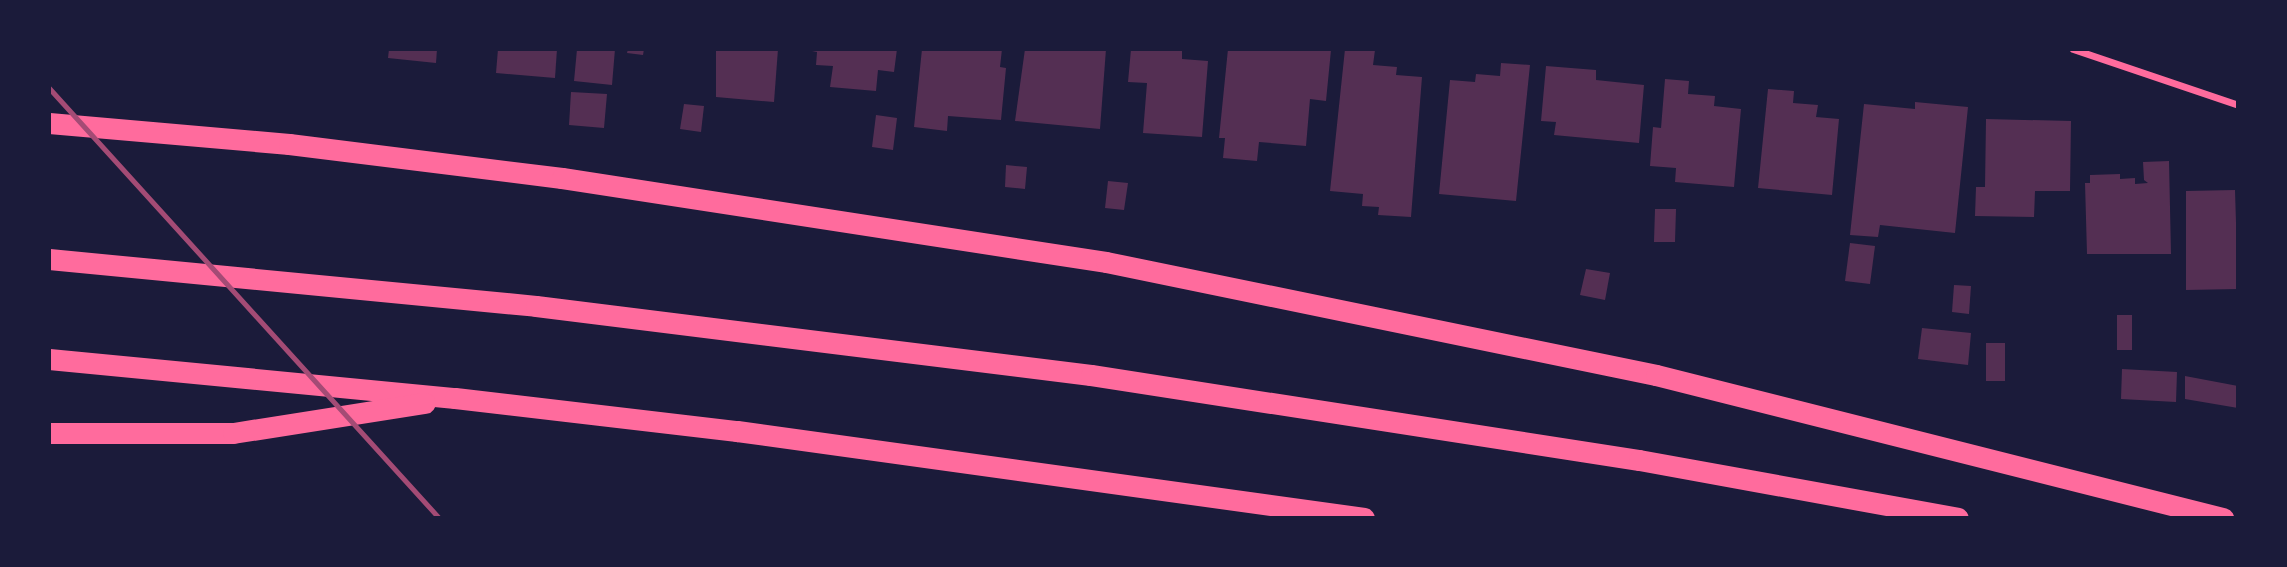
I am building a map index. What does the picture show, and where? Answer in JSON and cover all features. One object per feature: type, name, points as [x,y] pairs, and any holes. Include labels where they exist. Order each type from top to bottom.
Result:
[{"type":"highway","points":[[49,123],[303,146],[839,218],[1106,262],[1656,375],[2223,518]]},
{"type":"highway","points":[[49,259],[357,287],[734,329],[1091,375],[1587,452],[1958,518]]},
{"type":"highway","points":[[49,359],[455,398],[907,452],[1364,518]]},
{"type":"highway","points":[[49,433],[233,433],[455,398]]},
{"type":"street","points":[[2073,49],[2238,104]]},
{"type":"building","points":[[389,49],[437,49],[436,63],[388,58]]},
{"type":"building","points":[[498,49],[557,49],[555,78],[496,73]]},
{"type":"building","points":[[577,49],[615,49],[612,85],[574,81]]},
{"type":"building","points":[[628,49],[644,49],[643,55],[627,53]]},
{"type":"building","points":[[716,49],[778,49],[774,102],[716,97]]},
{"type":"building","points":[[802,49],[897,49],[894,72],[878,70],[876,91],[830,87],[833,66],[816,65],[817,52]]},
{"type":"building","points":[[922,49],[1002,49],[1000,67],[1006,68],[1001,120],[948,116],[947,131],[914,127]]},
{"type":"building","points":[[1025,49],[1106,49],[1100,129],[1015,121]]},
{"type":"building","points":[[1131,49],[1182,49],[1182,59],[1208,61],[1202,137],[1143,133],[1147,83],[1128,82]]},
{"type":"building","points":[[1228,49],[1331,50],[1326,101],[1310,99],[1306,146],[1259,142],[1257,161],[1223,158],[1225,138],[1219,138]]},
{"type":"building","points":[[1345,49],[1375,50],[1373,65],[1397,67],[1396,75],[1422,77],[1411,217],[1378,215],[1379,207],[1362,206],[1363,194],[1330,191]]},
{"type":"building","points":[[1501,63],[1530,65],[1516,201],[1439,194],[1450,80],[1475,82],[1476,74],[1500,76]]},
{"type":"building","points":[[1546,66],[1596,70],[1596,80],[1644,85],[1639,143],[1554,135],[1556,122],[1541,121]]},
{"type":"building","points":[[1665,79],[1689,81],[1688,94],[1715,96],[1714,106],[1741,109],[1734,187],[1675,182],[1676,168],[1650,166],[1653,127],[1661,128]]},
{"type":"building","points":[[1768,89],[1794,91],[1793,103],[1818,105],[1816,117],[1839,119],[1832,195],[1758,188]]},
{"type":"building","points":[[571,92],[607,94],[604,128],[569,125]]},
{"type":"building","points":[[1915,102],[1968,107],[1955,233],[1880,225],[1878,237],[1850,235],[1864,104],[1915,109]]},
{"type":"building","points":[[684,104],[704,106],[701,132],[680,129]]},
{"type":"building","points":[[876,115],[897,118],[893,150],[872,147]]},
{"type":"building","points":[[1986,119],[2071,121],[2070,191],[2035,191],[2034,217],[1975,216],[1976,187],[1985,187]]},
{"type":"building","points":[[2169,161],[2171,254],[2087,254],[2085,183],[2090,183],[2090,175],[2120,174],[2120,179],[2135,178],[2135,184],[2148,183],[2144,180],[2143,162]]},
{"type":"building","points":[[1006,165],[1027,167],[1025,189],[1005,187]]},
{"type":"building","points":[[1108,181],[1128,183],[1124,210],[1105,208]]},
{"type":"building","points":[[2235,190],[2238,289],[2186,290],[2186,191]]},
{"type":"building","points":[[1655,209],[1676,209],[1675,242],[1654,242]]},
{"type":"building","points":[[1850,243],[1875,246],[1870,284],[1845,281]]},
{"type":"building","points":[[1586,269],[1610,273],[1605,300],[1580,295]]},
{"type":"building","points":[[1954,285],[1971,286],[1969,314],[1952,312]]},
{"type":"building","points":[[2117,315],[2132,315],[2132,350],[2117,350]]},
{"type":"building","points":[[1922,328],[1971,333],[1968,365],[1918,359]]},
{"type":"building","points":[[1986,343],[2005,343],[2005,381],[1986,381]]},
{"type":"building","points":[[2122,369],[2177,372],[2176,402],[2121,399]]},
{"type":"building","points":[[2185,376],[2238,386],[2238,408],[2185,399]]},
{"type":"railway","points":[[49,88],[439,518]]}]
